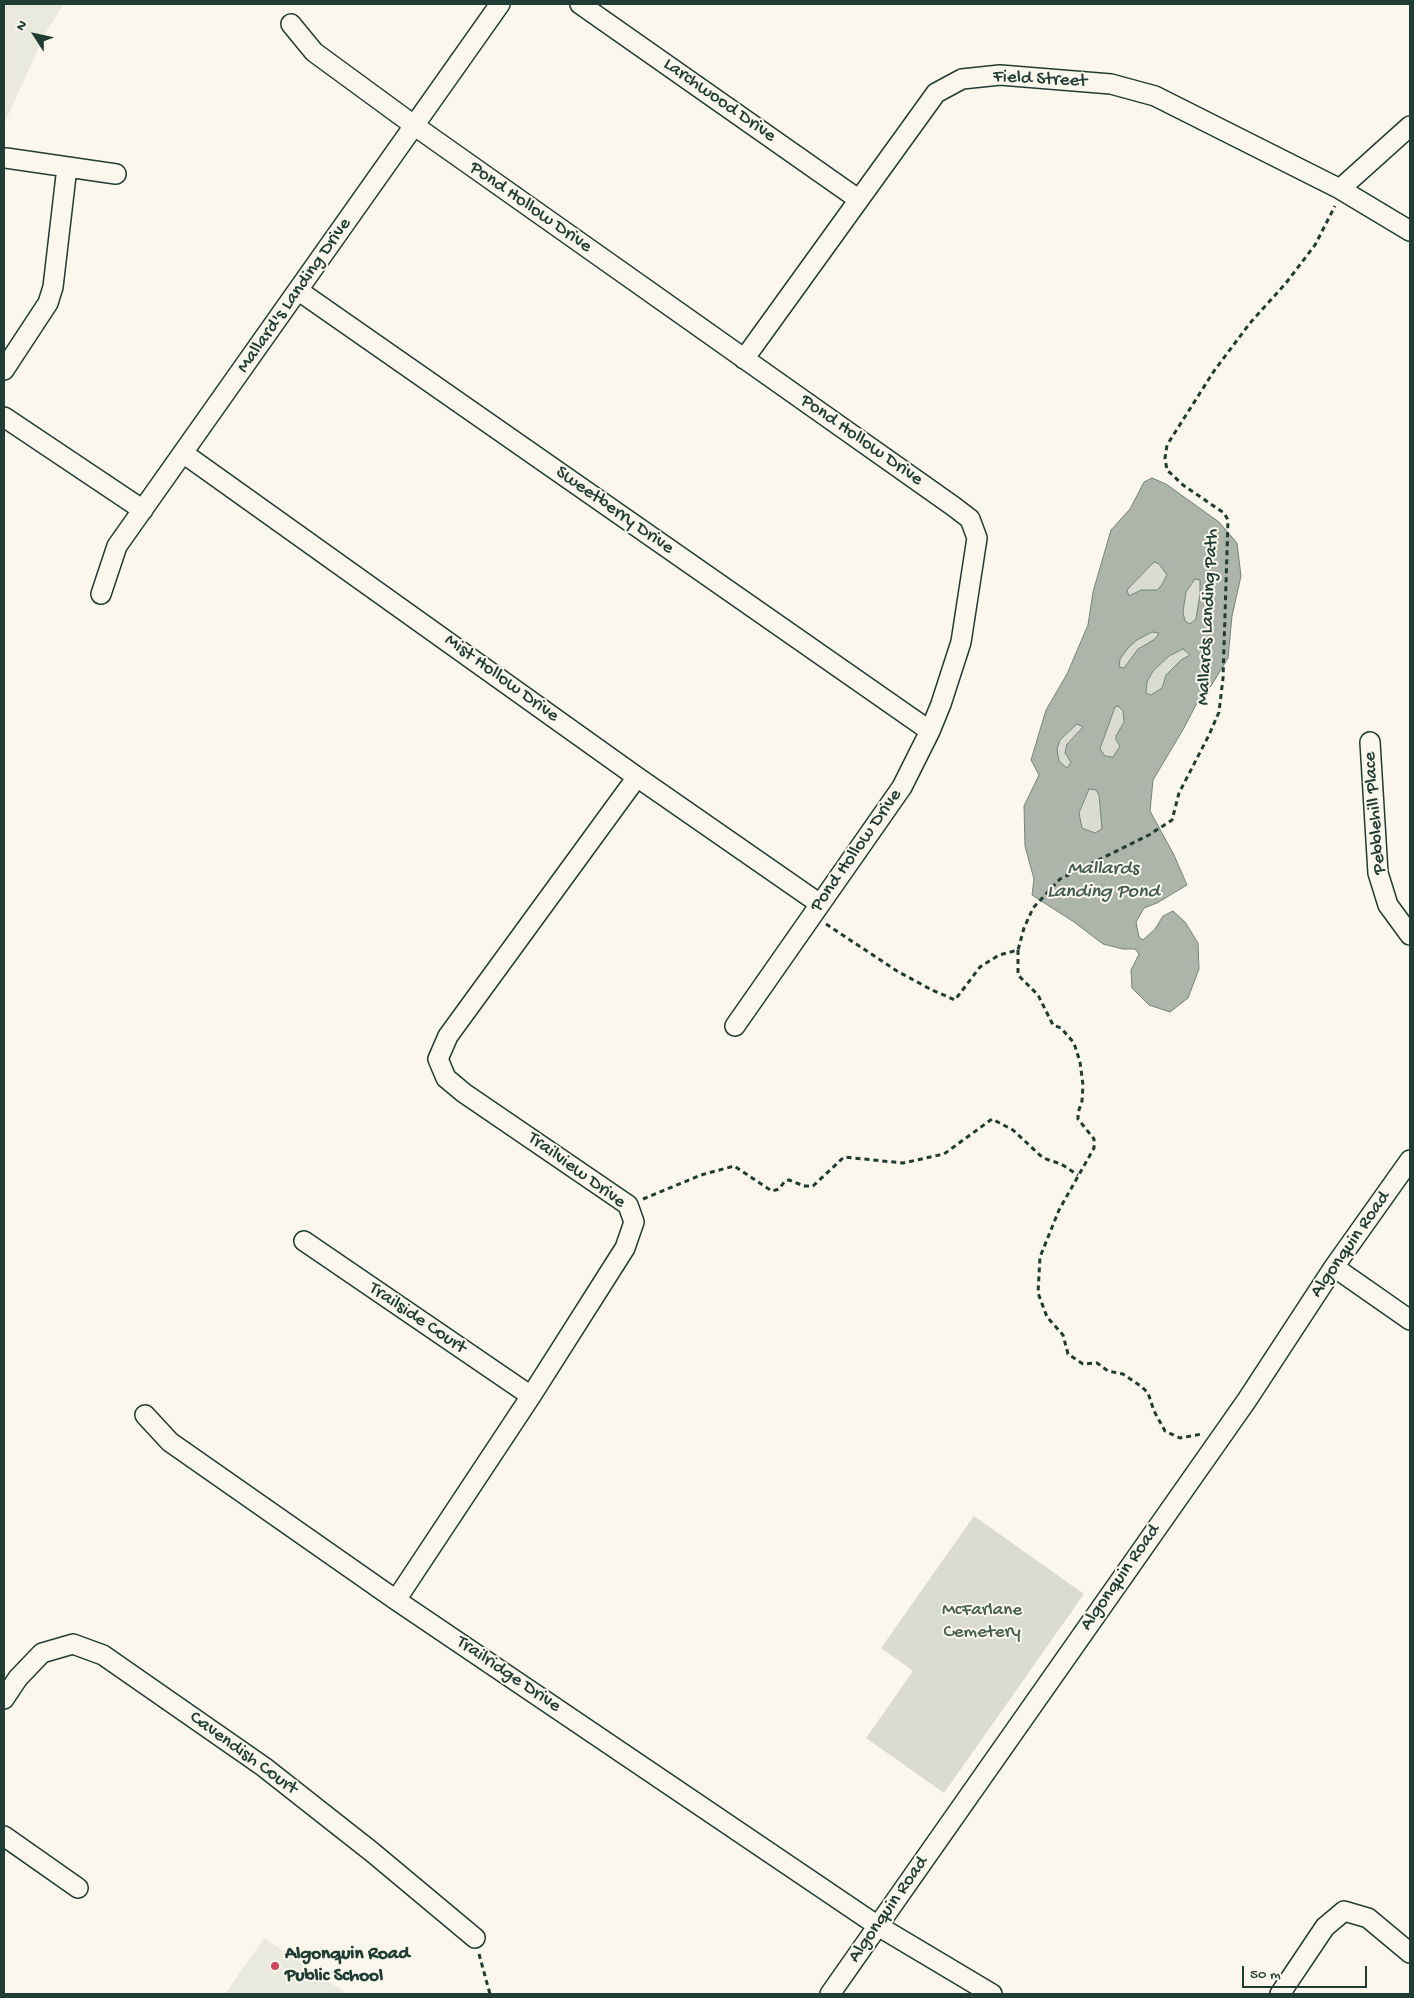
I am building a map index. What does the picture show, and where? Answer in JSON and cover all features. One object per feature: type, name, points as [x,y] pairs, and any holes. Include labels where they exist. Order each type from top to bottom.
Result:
[{"type":"street","name":"Mallard's Landing Drive","points":[[101,594],[117,546],[500,4]]},
{"type":"street","name":"Larchwood Drive","points":[[580,4],[858,199]]},
{"type":"street","name":"Pond Hollow Drive","points":[[291,24],[314,52],[415,126],[970,519],[977,538],[961,642],[942,704],[930,732],[902,787],[735,1026]]},
{"type":"street","name":"Field Street","points":[[744,359],[936,93],[962,79],[1000,75],[1110,84],[1155,96],[1340,189],[1410,231]]},
{"type":"street","points":[[1340,189],[1410,126]]},
{"type":"street","points":[[6,158],[116,174]]},
{"type":"street","points":[[4,370],[48,303],[53,287],[67,167]]},
{"type":"street","name":"Sweetberry Drive","points":[[299,291],[930,732]]},
{"type":"street","points":[[4,417],[143,510]]},
{"type":"street","name":"Mist Hollow Drive","points":[[183,453],[637,777],[816,909]]},
{"type":"street","name":"Pebblehill Place","points":[[1370,742],[1378,873],[1388,905],[1410,935]]},
{"type":"street","name":"Trailview Drive","points":[[396,1600],[531,1396],[625,1248],[634,1222],[628,1205],[464,1093],[446,1078],[438,1060],[448,1036],[637,777]]},
{"type":"street","name":"Algonquin Road","points":[[830,1994],[1225,1431],[1334,1267],[1410,1160]]},
{"type":"street","name":"Trailside Court","points":[[304,1241],[531,1396]]},
{"type":"street","points":[[1334,1267],[1410,1320]]},
{"type":"street","name":"Trailridge Drive","points":[[145,1415],[170,1442],[396,1600],[878,1926],[992,1994]]},
{"type":"street","name":"Cavendish Court","points":[[4,1699],[18,1678],[42,1653],[73,1644],[103,1655],[264,1767],[372,1852],[475,1938]]},
{"type":"street","points":[[4,1836],[78,1888]]},
{"type":"street","points":[[1280,1994],[1325,1927],[1344,1911],[1368,1918],[1410,1953]]},
{"type":"path","name":"Mallards Landing Path","points":[[1225,1431],[1180,1438],[1164,1431],[1148,1393],[1142,1387],[1122,1374],[1108,1371],[1097,1363],[1083,1364],[1068,1354],[1063,1335],[1047,1317],[1038,1293],[1040,1257],[1059,1210],[1094,1148],[1094,1139],[1078,1119],[1083,1085],[1080,1062],[1074,1043],[1066,1033],[1053,1025],[1038,995],[1018,975],[1018,950],[1024,928],[1033,908],[1060,879],[1149,835],[1172,820],[1178,793],[1210,734],[1219,712],[1222,678],[1228,520],[1224,514],[1183,485],[1167,470],[1165,458],[1167,445],[1214,371],[1250,323],[1286,283],[1315,245],[1333,212],[1340,189]]},
{"type":"path","points":[[816,909],[897,971],[955,1000],[980,967],[999,955],[1018,950]]},
{"type":"path","points":[[628,1205],[701,1175],[734,1166],[772,1191],[779,1189],[785,1181],[790,1180],[804,1186],[813,1186],[844,1157],[903,1163],[944,1154],[992,1119],[1013,1130],[1043,1158],[1061,1164],[1078,1175]]},
{"type":"path","points":[[475,1938],[490,1994]]},
{"type":"shaded area","points":[[4,4],[64,4],[46,32],[4,124]]},
{"type":"shaded area","name":"Algonquin Road Public School","points":[[264,1938],[348,1994],[225,1994]]},
{"type":"green space","points":[[1154,562],[1159,564],[1168,575],[1161,586],[1157,590],[1141,590],[1129,596],[1127,590]]},
{"type":"green space","points":[[1196,579],[1200,580],[1200,594],[1196,619],[1190,624],[1185,621],[1183,612],[1186,592]]},
{"type":"green space","points":[[1152,632],[1159,632],[1155,639],[1138,649],[1124,668],[1119,667],[1120,659],[1128,648],[1137,640]]},
{"type":"green space","points":[[1183,649],[1190,655],[1181,660],[1166,675],[1162,688],[1151,695],[1146,693],[1147,682],[1153,671],[1169,656]]},
{"type":"green space","points":[[1118,706],[1123,711],[1124,722],[1116,736],[1120,745],[1113,757],[1105,756],[1100,750],[1115,707]]},
{"type":"green space","points":[[1077,724],[1083,726],[1067,744],[1071,762],[1067,768],[1059,761],[1057,749],[1060,740]]},
{"type":"green space","points":[[1089,789],[1096,790],[1099,795],[1102,829],[1095,833],[1082,829],[1079,813]]},
{"type":"green space","name":"McFarlane Cemetery","points":[[974,1516],[1084,1594],[944,1793],[866,1738],[913,1671],[881,1648]]},
{"type":"water","name":"Mallards Landing Pond","points":[[1152,478],[1166,484],[1219,522],[1237,543],[1241,576],[1232,616],[1228,658],[1211,686],[1200,697],[1153,780],[1150,811],[1174,855],[1187,885],[1157,903],[1144,908],[1136,922],[1139,937],[1143,940],[1155,929],[1163,916],[1173,911],[1185,922],[1198,943],[1199,969],[1188,998],[1170,1012],[1149,1005],[1132,988],[1131,970],[1139,954],[1135,949],[1123,949],[1103,944],[1074,922],[1032,895],[1034,879],[1025,846],[1024,806],[1039,775],[1031,760],[1046,710],[1067,674],[1088,625],[1093,592],[1111,530],[1130,509],[1144,482]],"holes":[[[1154,562],[1159,564],[1167,575],[1157,590],[1141,590],[1129,596],[1127,590]],[[1195,579],[1200,580],[1196,619],[1190,624],[1185,621],[1183,612],[1186,592]],[[1152,632],[1159,633],[1155,639],[1138,649],[1124,668],[1119,667],[1120,659],[1137,640]],[[1183,649],[1190,655],[1181,660],[1166,675],[1162,688],[1151,695],[1146,693],[1147,682],[1153,671],[1169,656]],[[1118,706],[1123,711],[1124,722],[1116,736],[1120,746],[1113,757],[1105,756],[1100,749],[1115,707]],[[1077,724],[1083,727],[1067,744],[1065,753],[1071,762],[1067,768],[1059,761],[1057,749],[1060,740]],[[1089,789],[1096,790],[1099,795],[1102,829],[1095,833],[1082,828],[1079,813]]]},
{"type":"place","name":"Algonquin Road Public School","points":[[275,1966]]}]
